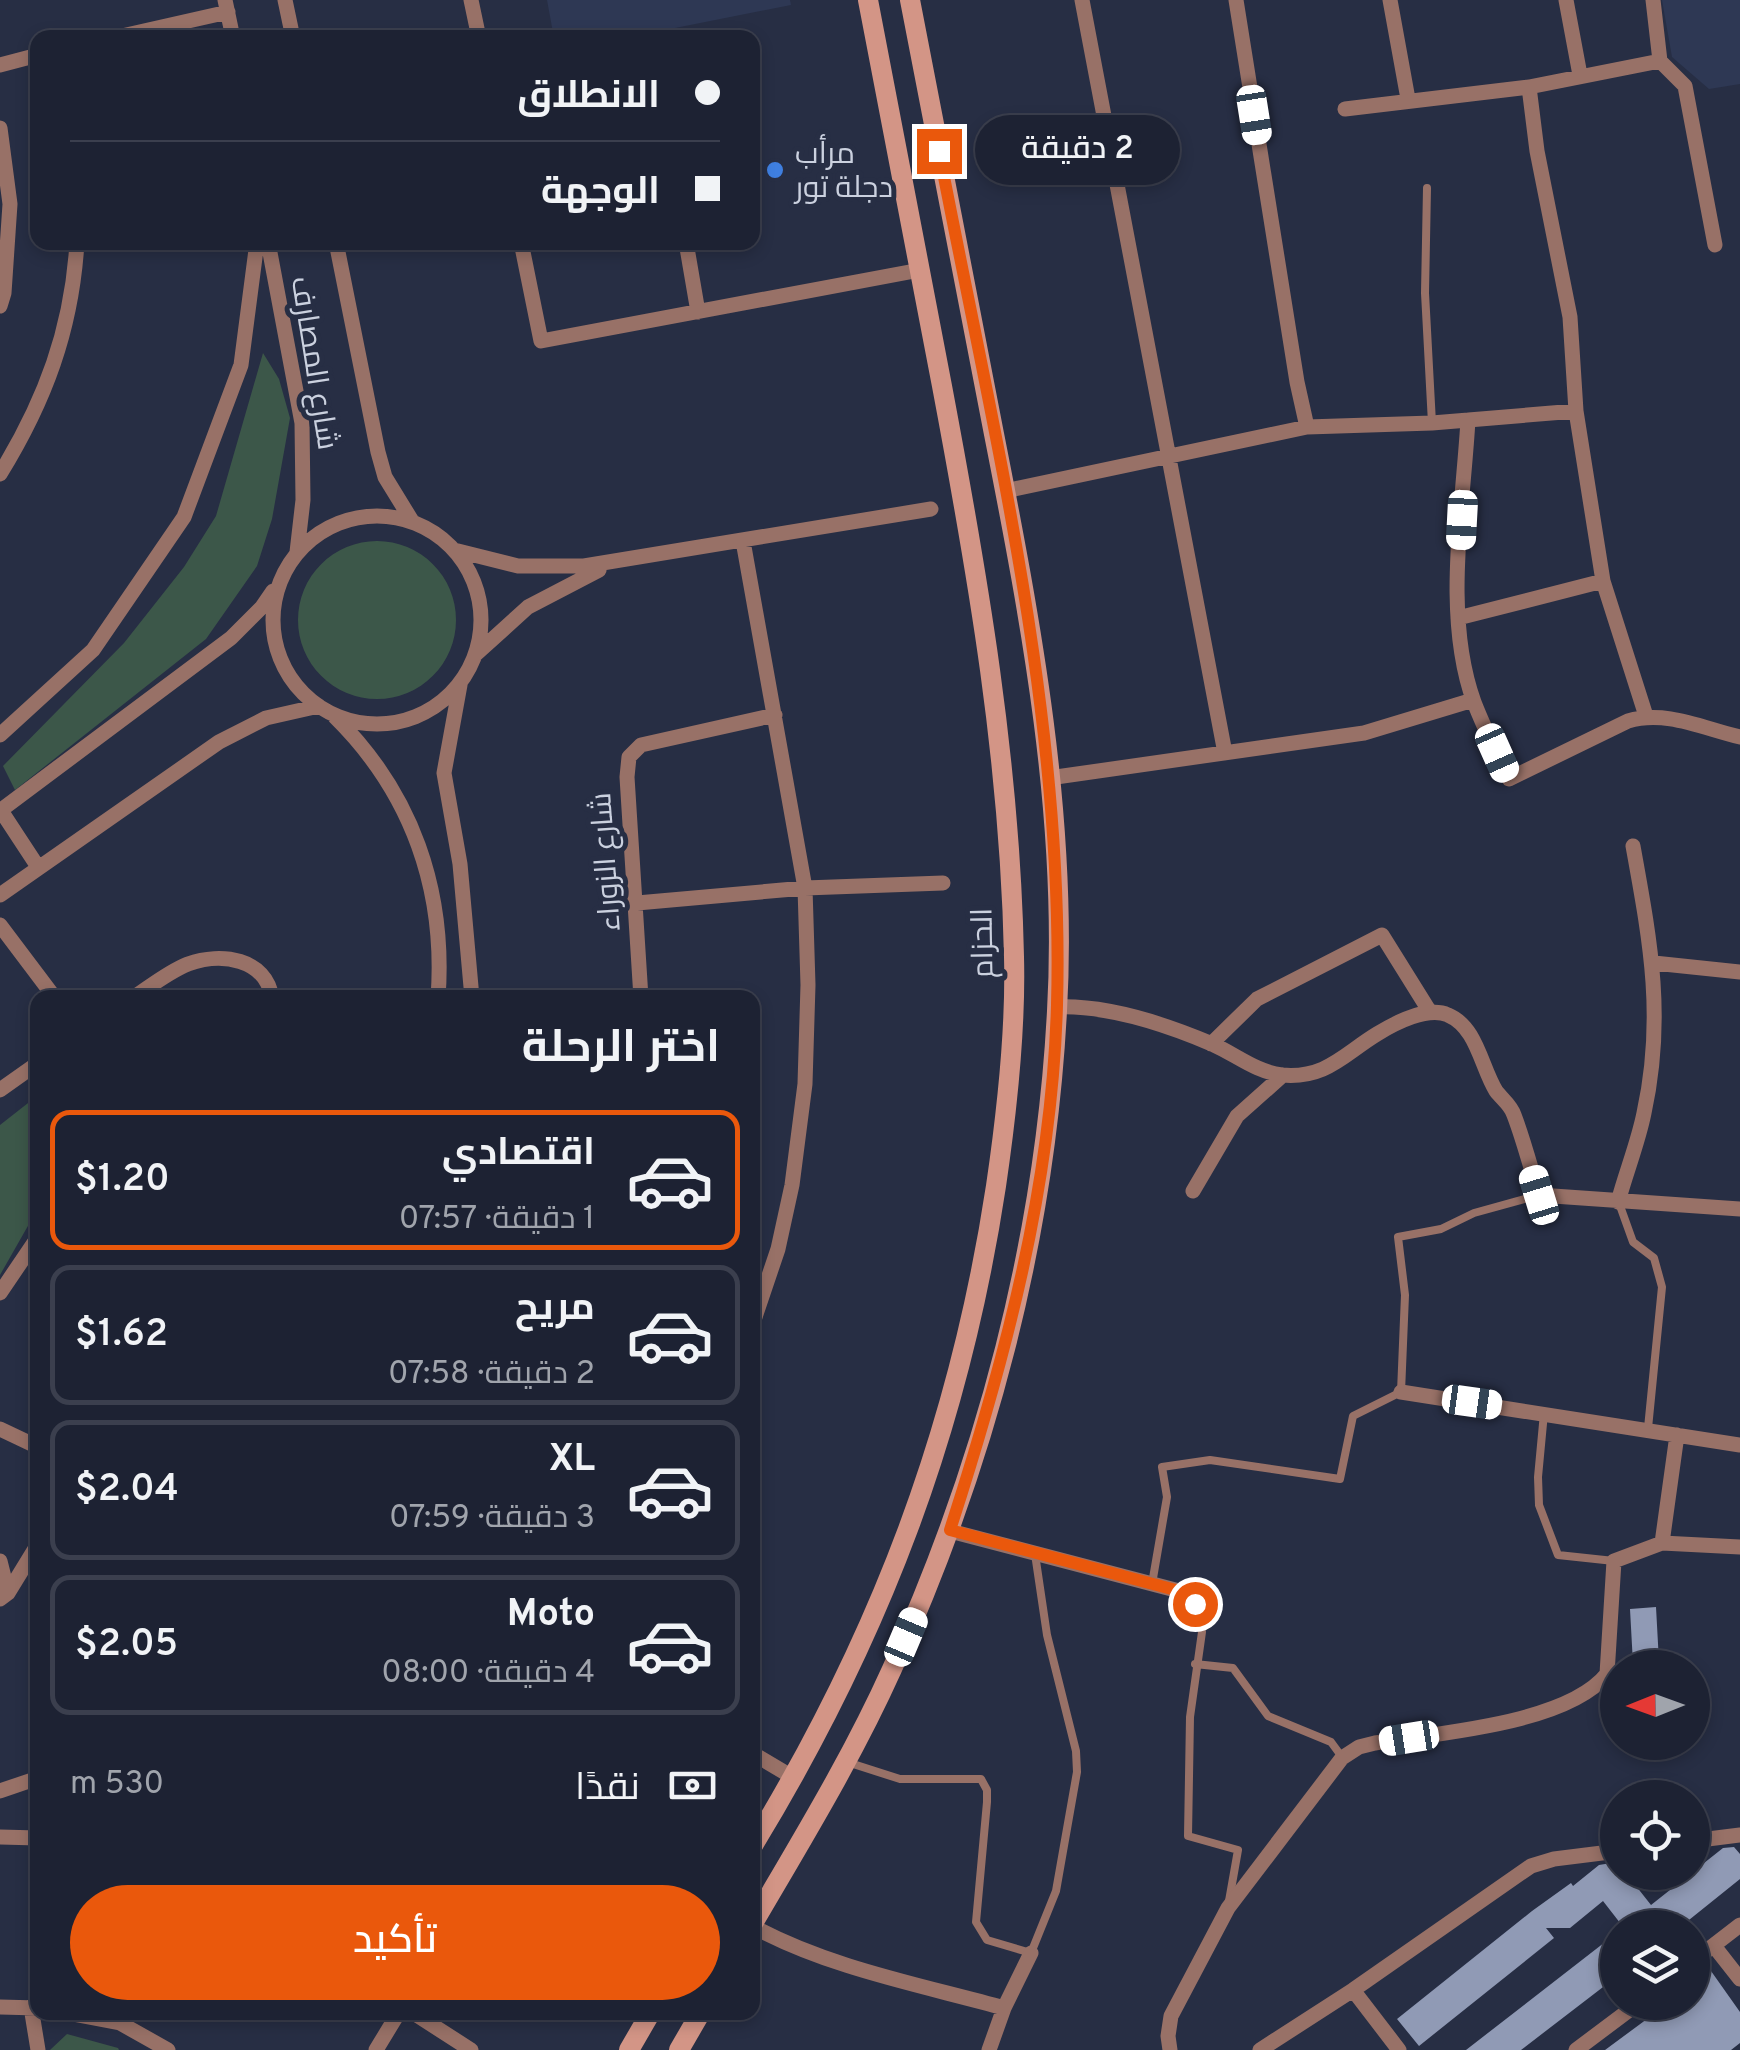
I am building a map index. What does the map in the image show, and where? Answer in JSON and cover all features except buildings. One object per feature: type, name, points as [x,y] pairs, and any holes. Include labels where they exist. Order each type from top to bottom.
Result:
[{"type":"main road","name":"الحزام","points":[[760,1834],[794,1778],[870,1628],[911,1527],[940,1439],[978,1299],[1003,1140],[1010,1052],[1014,961],[1006,791],[989,644],[868,0]]},
{"type":"main road","points":[[760,1911],[846,1762],[890,1673],[950,1530],[1001,1370],[1023,1268],[1042,1162],[1057,1007],[1049,778],[1030,622],[910,0]]},
{"type":"main road","points":[[628,2050],[647,2020]]},
{"type":"main road","points":[[679,2050],[696,2020]]},
{"type":"street","points":[[286,0],[292,30]]},
{"type":"street","points":[[471,0],[477,30]]},
{"type":"street","points":[[1082,0],[1226,753]]},
{"type":"street","points":[[1236,0],[1307,428]]},
{"type":"street","points":[[1390,0],[1408,100]]},
{"type":"street","points":[[1566,0],[1580,75]]},
{"type":"street","points":[[1653,0],[1660,61],[1685,86],[1715,245]]},
{"type":"street","points":[[141,30],[226,6]]},
{"type":"street","points":[[0,65],[30,57]]},
{"type":"street","points":[[1346,108],[1530,87],[1660,61]]},
{"type":"street","points":[[1530,87],[1537,151],[1570,317],[1576,411],[1603,580],[1646,716]]},
{"type":"street","points":[[0,128],[10,204],[0,306]]},
{"type":"street","points":[[0,474],[37,410],[56,366],[75,284],[77,250]]},
{"type":"street","points":[[0,735],[92,650],[184,517],[241,365],[256,250]]},
{"type":"street","name":"شارع المصارف","points":[[270,250],[302,423],[304,500],[297,552]]},
{"type":"street","points":[[338,250],[378,452],[385,476],[412,521]]},
{"type":"street","points":[[523,250],[541,342],[920,270]]},
{"type":"street","points":[[687,250],[698,312]]},
{"type":"street","points":[[1005,492],[1307,428],[1576,411]]},
{"type":"street","points":[[1468,420],[1458,618],[1473,700],[1508,779],[1646,716],[1662,716],[1740,737]]},
{"type":"street","points":[[454,550],[536,567],[622,562],[931,508]]},
{"type":"street","points":[[38,867],[0,809],[230,638],[262,607],[297,552],[321,532],[350,519],[381,515],[412,521],[435,533],[468,570],[477,594],[480,619],[474,656]]},
{"type":"street","points":[[743,541],[805,888],[807,1024],[802,1100],[786,1219],[760,1301]]},
{"type":"street","points":[[0,894],[219,742],[266,718],[325,710],[363,723],[394,722],[438,704],[460,681],[474,656],[528,608],[586,574],[622,562]]},
{"type":"street","points":[[280,579],[273,626],[280,657],[295,685],[325,710],[385,776],[421,846],[438,932],[438,990]]},
{"type":"street","points":[[1458,618],[1603,580]]},
{"type":"street","points":[[460,681],[444,773],[460,864],[471,990]]},
{"type":"street","points":[[1049,778],[1364,733],[1473,700]]},
{"type":"street","name":"شارع الزوراء","points":[[641,990],[629,757],[641,745],[775,715]]},
{"type":"street","points":[[1618,1202],[1644,1114],[1653,1051],[1654,963],[1633,846]]},
{"type":"street","points":[[637,902],[805,888],[943,883]]},
{"type":"street","points":[[0,925],[49,990]]},
{"type":"street","points":[[1212,1044],[1257,1000],[1382,935],[1430,1012]]},
{"type":"street","points":[[145,990],[193,962],[215,960],[245,962],[260,969],[271,990]]},
{"type":"street","points":[[1654,963],[1740,972]]},
{"type":"street","points":[[1057,1007],[1084,1006],[1125,1014],[1212,1044],[1263,1071],[1283,1075],[1306,1074],[1339,1064],[1377,1034],[1430,1012],[1446,1013],[1470,1034],[1496,1091],[1513,1110],[1539,1195],[1740,1209]]},
{"type":"street","points":[[0,1090],[30,1069]]},
{"type":"street","points":[[1193,1191],[1237,1116],[1283,1075]]},
{"type":"street","points":[[0,1293],[30,1249]]},
{"type":"street","points":[[1401,1392],[1740,1444]]},
{"type":"street","points":[[0,1430],[30,1443]]},
{"type":"street","points":[[1662,1543],[1676,1435]]},
{"type":"street","points":[[950,1530],[1183,1592]]},
{"type":"street","points":[[1170,2050],[1171,2016],[1228,1908],[1342,1758],[1375,1743],[1534,1715],[1599,1684],[1608,1674],[1614,1561],[1662,1543],[1740,1547]]},
{"type":"street","points":[[4,1596],[30,1556]]},
{"type":"street","points":[[0,1560],[4,1596]]},
{"type":"street","points":[[760,1758],[794,1778]]},
{"type":"street","points":[[0,1791],[30,1781]]},
{"type":"street","points":[[1710,1840],[1740,1836]]},
{"type":"street","points":[[0,1837],[30,1838]]},
{"type":"street","points":[[1260,2050],[1531,1866],[1600,1853]]},
{"type":"street","points":[[1710,1949],[1740,1925]]},
{"type":"street","points":[[760,1929],[862,1968],[1004,2008]]},
{"type":"street","points":[[1714,1946],[1740,1979]]},
{"type":"street","points":[[989,2050],[1031,1953]]},
{"type":"street","points":[[1353,1990],[1399,2050]]},
{"type":"street","points":[[0,2007],[30,2008]]},
{"type":"street","points":[[35,2020],[38,2050]]},
{"type":"street","points":[[104,2020],[120,2023],[168,2050]]},
{"type":"street","points":[[376,2050],[394,2020]]},
{"type":"street","points":[[424,2020],[471,2050]]},
{"type":"street","points":[[1576,2050],[1600,2043],[1622,2020]]},
{"type":"lane","points":[[1427,188],[1425,293],[1432,423]]},
{"type":"lane","points":[[1152,1584],[1166,1497],[1162,1467],[1210,1460],[1340,1479],[1353,1416],[1401,1392],[1406,1295],[1398,1237],[1442,1229],[1474,1213],[1539,1195]]},
{"type":"lane","points":[[1618,1202],[1633,1242],[1654,1258],[1662,1286],[1648,1428]]},
{"type":"lane","points":[[1544,1413],[1539,1505],[1558,1555],[1614,1561]]},
{"type":"lane","points":[[846,1762],[900,1779],[980,1779],[987,1790],[987,1802],[976,1922],[987,1940],[1031,1953],[1056,1892],[1077,1772],[1076,1751],[1047,1635],[1035,1554]]},
{"type":"lane","points":[[1183,1592],[1195,1604],[1201,1618],[1190,1717],[1188,1836],[1238,1850],[1228,1908]]},
{"type":"lane","points":[[1195,1664],[1233,1668],[1268,1716],[1331,1742],[1342,1758]]},
{"type":"shaded area","points":[[547,0],[790,0],[791,5],[665,30],[553,30]]},
{"type":"shaded area","points":[[1662,0],[1740,0],[1740,84],[1709,89],[1672,57]]},
{"type":"green space","points":[[263,353],[279,379],[290,418],[272,519],[257,566],[206,639],[15,790],[3,766],[124,643],[184,567],[216,516]]},
{"type":"green space","points":[[377,541],[407,547],[433,564],[450,590],[456,620],[450,650],[433,676],[407,693],[377,699],[347,693],[321,676],[304,650],[298,620],[304,590],[321,564],[347,547]]},
{"type":"green space","points":[[30,1101],[30,1222],[0,1275],[0,1125]]},
{"type":"green space","points":[[67,2034],[118,2048],[119,2050],[50,2050]]},
{"type":"place","name":"مرأب دجلة تور","points":[[775,170]]},
{"type":"route","points":[[939,151],[1030,622],[1049,778],[1057,935],[1052,1084],[1031,1230],[1001,1370],[950,1530],[1183,1592],[1195,1604]]}]
